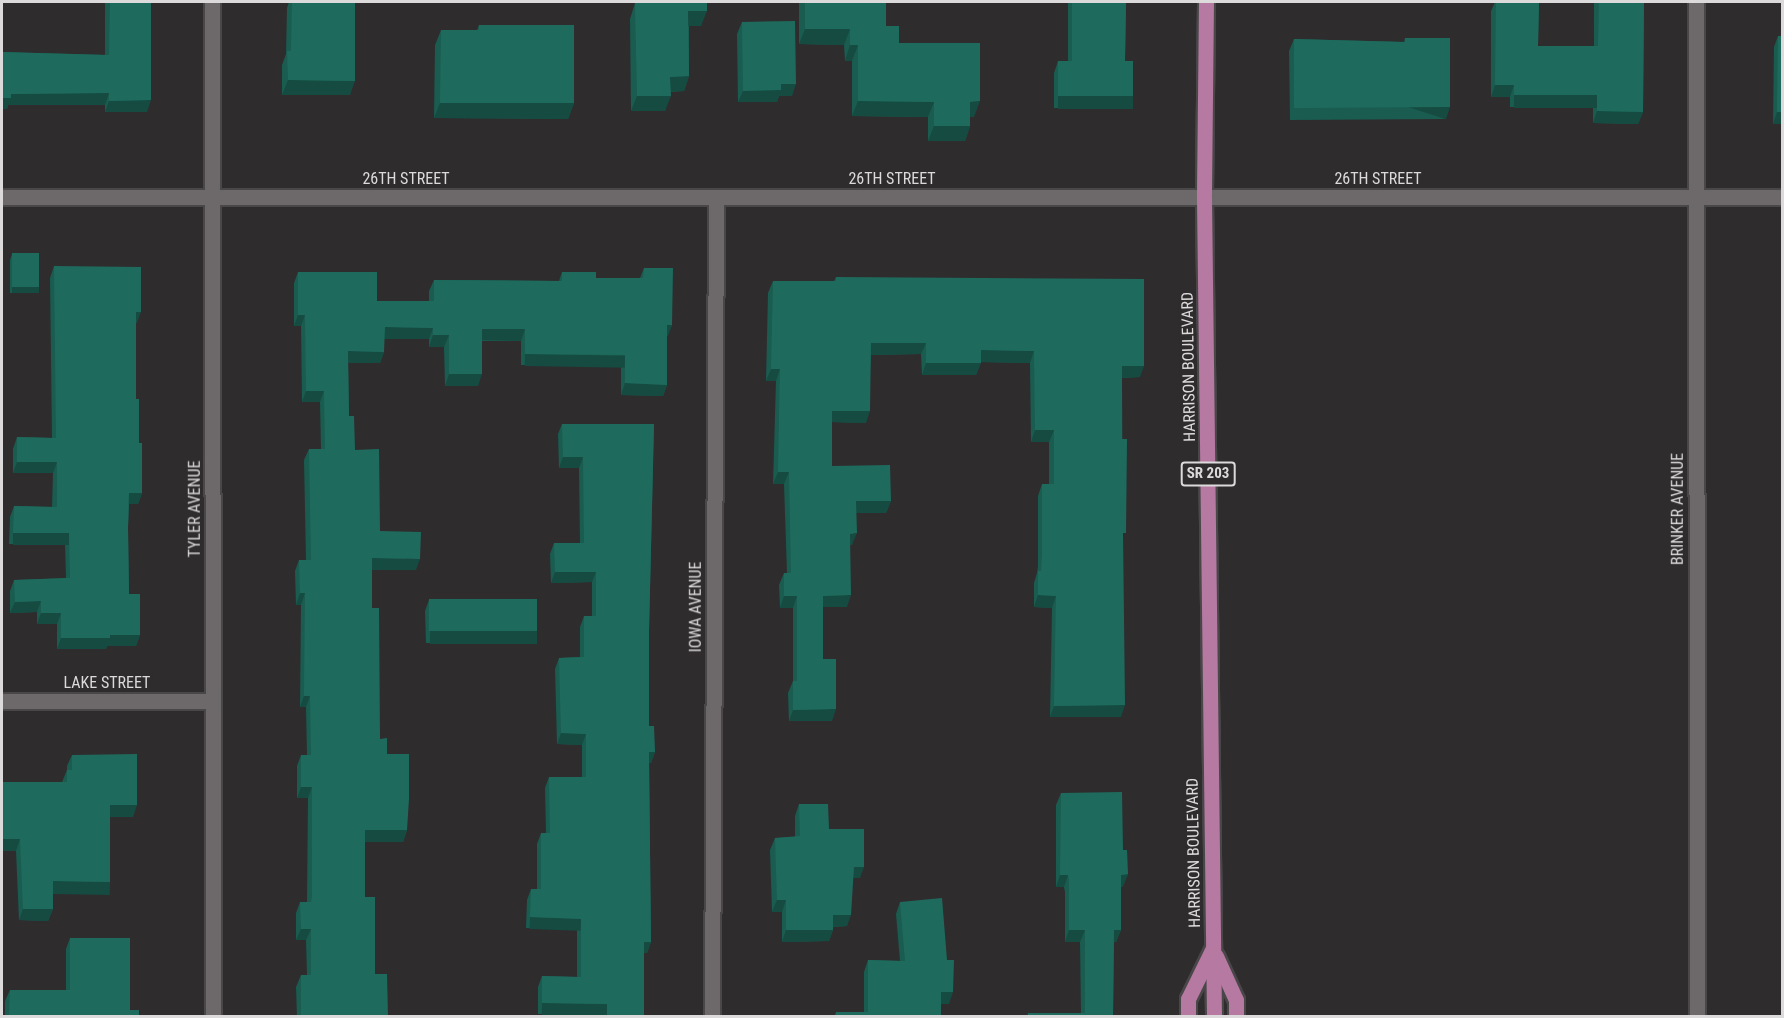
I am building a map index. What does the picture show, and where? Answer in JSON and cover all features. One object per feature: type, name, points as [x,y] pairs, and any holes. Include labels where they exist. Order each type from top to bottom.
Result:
[{"type":"main road","name":"HARRISON BOULEVARD","points":[[1206,2],[1204,198],[1213,947],[1236,1000],[1236,1017]]},
{"type":"main road","name":"HARRISON BOULEVARD","points":[[1188,1017],[1188,999],[1213,947]]},
{"type":"main road","points":[[1213,947],[1214,1017]]},
{"type":"street","name":"TYLER AVENUE","points":[[212,2],[213,1017]]},
{"type":"street","name":"BRINKER AVENUE","points":[[1696,2],[1697,1017]]},
{"type":"street","name":"26TH STREET","points":[[2,197],[1782,197]]},
{"type":"street","name":"IOWA AVENUE","points":[[712,1017],[716,197]]},
{"type":"street","name":"LAKE STREET","points":[[2,701],[213,701]]},
{"type":"building","points":[[110,2],[151,2],[151,100],[109,101],[109,93],[11,94],[11,98],[2,98],[2,52],[109,55]]},
{"type":"building","points":[[292,2],[355,2],[355,81],[288,80],[287,51],[291,51]]},
{"type":"building","points":[[707,2],[707,11],[688,11],[689,76],[670,77],[671,96],[637,96],[635,3]]},
{"type":"building","points":[[805,2],[886,2],[886,26],[899,26],[899,43],[980,43],[980,101],[970,102],[970,126],[934,126],[934,102],[858,101],[858,45],[850,45],[850,29],[805,29]]},
{"type":"building","points":[[1072,2],[1126,2],[1125,61],[1133,61],[1133,96],[1058,96],[1058,61],[1072,61]]},
{"type":"building","points":[[1496,2],[1539,2],[1538,46],[1598,46],[1599,2],[1644,2],[1643,112],[1597,111],[1597,95],[1514,95],[1514,85],[1495,85]]},
{"type":"building","points":[[795,21],[796,84],[781,84],[781,90],[743,91],[742,22]]},
{"type":"building","points":[[479,25],[574,25],[574,103],[440,103],[441,30],[479,30]]},
{"type":"building","points":[[1778,36],[1782,36],[1782,112],[1777,112]]},
{"type":"building","points":[[1405,38],[1450,38],[1450,107],[1294,108],[1294,39],[1405,42]]},
{"type":"building","points":[[12,253],[39,253],[39,287],[12,287]]},
{"type":"building","points":[[54,266],[141,267],[141,312],[136,312],[136,399],[139,399],[139,443],[142,443],[142,493],[129,493],[128,528],[129,594],[140,594],[140,635],[110,635],[110,638],[61,638],[61,613],[41,613],[41,601],[15,602],[14,580],[70,578],[69,533],[13,533],[14,506],[57,507],[57,462],[17,462],[17,437],[56,438]]},
{"type":"building","points":[[644,268],[673,268],[672,325],[667,325],[667,385],[625,383],[625,355],[525,354],[525,329],[482,329],[482,374],[449,374],[449,335],[433,335],[433,328],[385,327],[384,352],[348,351],[349,416],[354,416],[355,450],[379,449],[380,531],[421,532],[420,559],[372,558],[372,608],[379,608],[380,739],[387,738],[387,754],[409,754],[407,830],[365,830],[365,897],[375,897],[375,974],[387,974],[388,1017],[301,1017],[301,975],[311,975],[311,929],[301,929],[300,902],[311,902],[312,897],[312,787],[301,787],[301,755],[311,755],[310,696],[304,696],[305,593],[300,593],[299,560],[311,560],[309,449],[325,449],[324,391],[306,391],[305,315],[298,315],[298,272],[377,272],[377,301],[434,301],[434,280],[562,281],[562,272],[596,272],[596,278],[643,278]]},
{"type":"building","points":[[836,277],[1144,279],[1144,366],[1122,366],[1122,439],[1127,439],[1126,533],[1123,533],[1125,705],[1054,706],[1056,596],[1038,595],[1038,571],[1041,571],[1042,554],[1042,484],[1054,484],[1054,430],[1035,430],[1034,351],[981,350],[981,363],[926,363],[926,343],[871,343],[870,411],[832,411],[832,466],[890,465],[891,501],[856,501],[857,533],[850,534],[851,595],[823,596],[823,659],[836,659],[836,709],[793,710],[793,681],[797,681],[797,596],[784,596],[784,573],[791,573],[789,472],[778,472],[780,369],[771,369],[773,281],[836,281]]},
{"type":"building","points":[[562,424],[654,424],[649,726],[654,726],[655,752],[649,752],[651,942],[644,942],[644,1017],[607,1017],[607,1004],[542,1003],[542,976],[581,977],[581,919],[530,917],[531,889],[541,889],[541,833],[550,833],[549,777],[586,777],[586,734],[561,733],[559,658],[584,657],[584,616],[596,616],[596,572],[555,572],[554,543],[584,543],[583,457],[563,457]]},
{"type":"building","points":[[429,599],[537,599],[537,631],[429,631]]},
{"type":"building","points":[[137,754],[137,805],[110,805],[110,882],[53,881],[53,909],[23,909],[20,839],[2,839],[2,782],[67,782],[67,770],[72,770],[72,755]]},
{"type":"building","points":[[1122,792],[1123,850],[1127,850],[1128,874],[1121,875],[1121,930],[1114,930],[1113,1017],[1028,1017],[1028,1013],[1085,1013],[1085,930],[1069,930],[1069,880],[1068,875],[1060,875],[1061,793]]},
{"type":"building","points":[[799,804],[828,804],[829,829],[864,829],[864,867],[854,867],[851,915],[833,915],[833,930],[786,930],[786,900],[777,900],[775,838],[800,836]]},
{"type":"building","points":[[942,898],[947,960],[954,960],[953,992],[941,992],[941,1017],[836,1017],[836,1012],[868,1012],[868,960],[905,961],[900,902]]},
{"type":"building","points":[[70,938],[130,938],[130,1010],[139,1010],[139,1017],[9,1017],[10,990],[70,990]]}]
